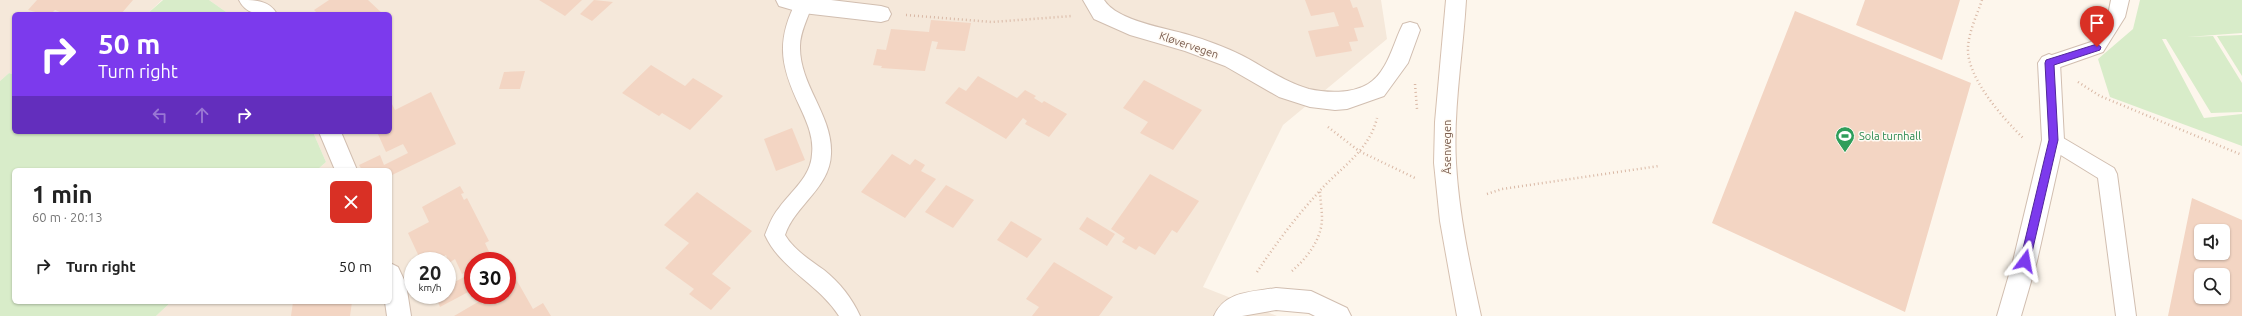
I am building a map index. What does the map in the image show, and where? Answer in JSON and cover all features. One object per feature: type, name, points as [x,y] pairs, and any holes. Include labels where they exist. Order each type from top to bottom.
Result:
[{"type":"street","points":[[249,0],[264,12]]},
{"type":"street","name":"Åsenvegen","points":[[1456,0],[1449,70],[1445,163],[1457,253],[1469,316]]},
{"type":"street","points":[[795,2],[881,14]]},
{"type":"street","name":"Kløvervegen","points":[[1097,7],[1137,29],[1188,43],[1232,60],[1287,91],[1310,98],[1335,101],[1358,97],[1376,90]]},
{"type":"street","points":[[1376,90],[1390,75],[1401,56],[1410,30]]},
{"type":"street","points":[[2008,316],[2025,261],[2053,140],[2049,63]]},
{"type":"street","points":[[331,134],[345,168]]},
{"type":"street","points":[[392,279],[399,316]]},
{"type":"street","points":[[1231,311],[1276,300],[1311,302],[1339,316]]},
{"type":"lane","points":[[2049,63],[2097,47],[2116,17],[2120,0]]},
{"type":"lane","points":[[795,2],[791,42],[793,71],[820,132],[822,156],[814,181],[780,222],[775,235],[782,248],[824,283],[843,304],[850,316]]},
{"type":"lane","points":[[2053,140],[2107,174],[2126,316]]},
{"type":"path","points":[[1982,0],[1967,48],[1968,64],[1986,93],[2026,140]]},
{"type":"path","points":[[881,14],[992,22],[1097,7]]},
{"type":"path","points":[[2049,63],[2100,96],[2242,155]]},
{"type":"path","points":[[1231,311],[1269,254],[1320,190],[1369,139],[1376,121],[1376,90]]},
{"type":"path","points":[[1324,124],[1359,151],[1423,182]]},
{"type":"path","points":[[1487,194],[1502,189],[1658,166]]},
{"type":"path","points":[[1276,300],[1280,282],[1301,262],[1318,235],[1322,221],[1320,190]]},
{"type":"shaded area","points":[[0,0],[162,0],[149,12],[12,12],[12,74],[9,73],[0,81]]},
{"type":"shaded area","points":[[209,0],[1381,0],[1387,39],[1283,125],[1203,287],[1277,316],[156,316],[169,304],[392,304],[392,168],[319,168],[326,162],[314,134],[392,134],[392,12],[226,12]]},
{"type":"green space","points":[[163,0],[209,0],[226,12],[149,12]]},
{"type":"green space","points":[[2140,0],[2242,0],[2242,33],[2187,37],[2213,36],[2242,83],[2242,112],[2211,113],[2166,39],[2162,39],[2204,118],[2242,114],[2242,146],[2110,97],[2098,59],[2133,29]]},
{"type":"green space","points":[[2242,35],[2242,76],[2217,36]]},
{"type":"green space","points":[[9,73],[12,74],[12,134],[314,134],[326,162],[319,168],[12,168],[12,304],[169,304],[156,316],[0,316],[0,81]]},
{"type":"building","points":[[37,0],[133,0],[123,12],[60,12],[55,10],[53,12],[36,12],[28,10]]},
{"type":"building","points":[[329,0],[368,0],[381,12],[316,12],[314,10]]},
{"type":"building","points":[[539,0],[582,0],[565,16]]},
{"type":"building","points":[[594,0],[613,2],[592,21],[580,14]]},
{"type":"building","points":[[1305,0],[1350,0],[1353,8],[1357,7],[1364,27],[1354,28],[1358,41],[1349,42],[1352,51],[1316,57],[1308,31],[1339,26],[1334,12],[1311,16]]},
{"type":"building","points":[[1865,0],[1960,0],[1942,60],[1856,25]]},
{"type":"building","name":"Sola turnhall","points":[[1795,11],[1971,83],[1905,312],[1712,223]]},
{"type":"building","points":[[931,20],[971,23],[965,51],[936,49],[938,42],[932,41],[925,71],[881,68],[882,66],[873,65],[877,49],[886,50],[891,29],[929,32]]},
{"type":"building","points":[[651,65],[685,86],[693,78],[723,96],[690,130],[662,113],[659,116],[622,93]]},
{"type":"building","points":[[525,71],[520,89],[499,89],[504,72]]},
{"type":"building","points":[[978,76],[1017,98],[1025,90],[1036,96],[1034,98],[1042,103],[1044,101],[1067,114],[1049,137],[1025,124],[1027,121],[1023,118],[1006,139],[945,103],[959,87],[966,91]]},
{"type":"building","points":[[1144,80],[1202,110],[1173,150],[1140,133],[1148,122],[1123,108]]},
{"type":"building","points":[[431,92],[456,144],[392,175],[392,168],[361,168],[359,165],[380,155],[384,165],[408,153],[403,144],[386,152],[378,134],[392,134],[392,104],[395,110]]},
{"type":"building","points":[[792,128],[805,160],[776,171],[764,139]]},
{"type":"building","points":[[892,154],[910,165],[915,159],[925,165],[921,171],[936,179],[905,218],[861,192]]},
{"type":"building","points":[[1150,174],[1199,201],[1177,233],[1172,230],[1155,255],[1139,246],[1136,250],[1122,242],[1125,238],[1111,229]]},
{"type":"building","points":[[946,185],[974,200],[953,228],[925,212]]},
{"type":"building","points":[[460,186],[464,193],[461,194],[464,200],[467,198],[489,241],[485,243],[489,252],[464,252],[464,273],[462,274],[456,261],[456,252],[417,252],[408,233],[429,222],[422,207]]},
{"type":"building","points":[[697,192],[752,231],[712,274],[731,288],[711,310],[689,294],[694,289],[665,268],[689,243],[664,225]]},
{"type":"building","points":[[2192,198],[2242,220],[2242,316],[2168,316]]},
{"type":"building","points":[[1087,217],[1115,234],[1107,246],[1079,229]]},
{"type":"building","points":[[1011,221],[1042,239],[1027,258],[997,240]]},
{"type":"building","points":[[1054,262],[1113,297],[1099,316],[1032,316],[1039,307],[1026,299]]},
{"type":"building","points":[[464,277],[464,294],[456,298],[456,281]]},
{"type":"building","points":[[516,279],[533,309],[543,303],[551,316],[454,316],[475,304],[516,304]]},
{"type":"building","points":[[293,304],[352,304],[350,316],[291,316]]},
{"type":"building","points":[[439,304],[446,304],[440,307]]},
{"type":"place","name":"Sola turnhall","points":[[1845,153]]},
{"type":"route","points":[[2025,261],[2053,140],[2049,63],[2097,47]]}]
